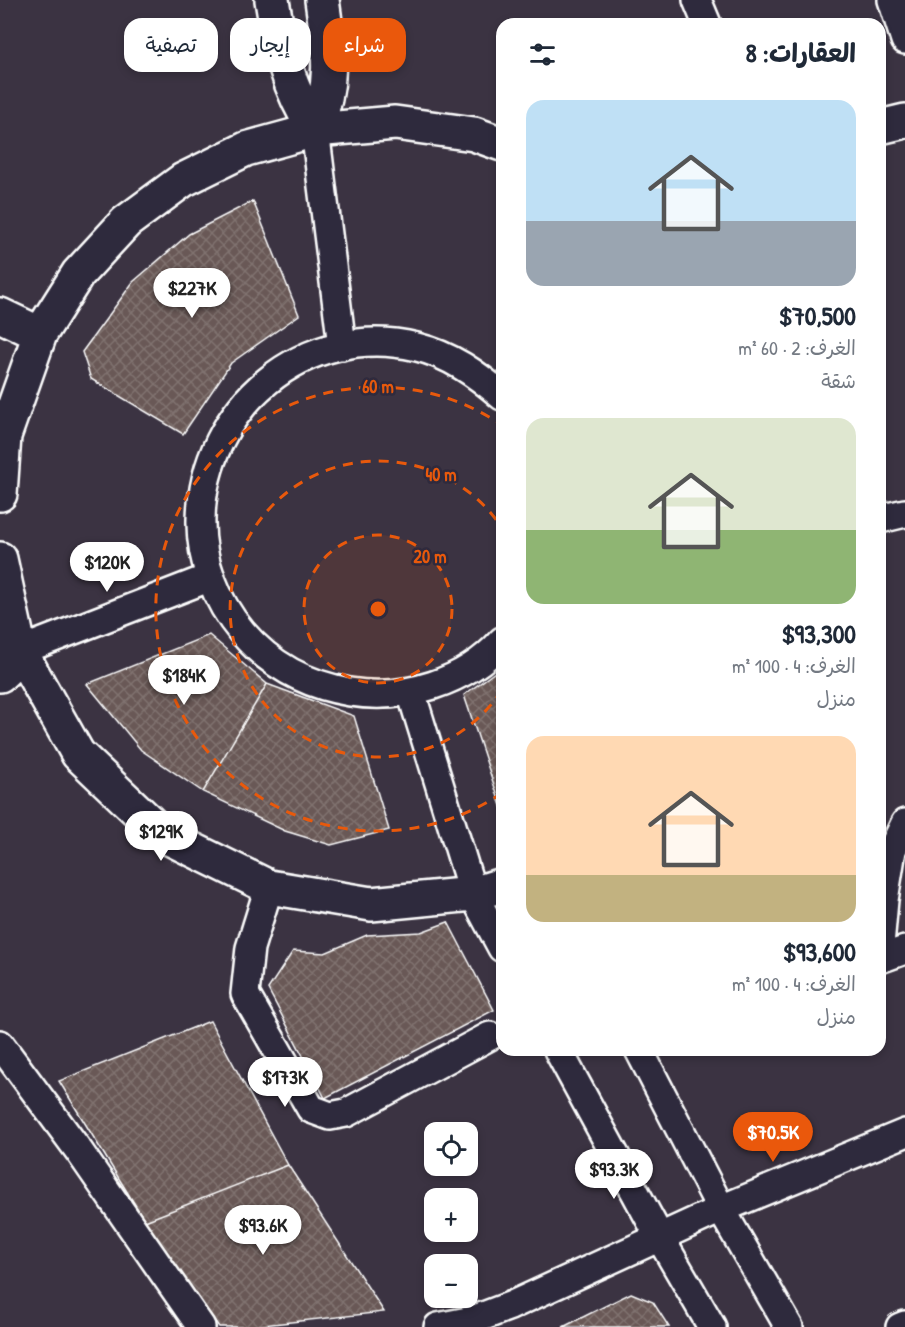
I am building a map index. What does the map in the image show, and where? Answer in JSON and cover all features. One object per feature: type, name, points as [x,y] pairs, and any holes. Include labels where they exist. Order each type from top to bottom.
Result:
[{"type":"street","points":[[272,0],[288,78],[296,98],[315,130],[342,346]]},
{"type":"street","points":[[315,130],[322,112],[330,72],[330,52],[322,0]]},
{"type":"street","points":[[698,0],[705,18]]},
{"type":"street","points":[[892,0],[905,40]]},
{"type":"street","points":[[886,126],[905,121]]},
{"type":"street","points":[[0,494],[4,436],[40,334],[78,274],[126,222],[183,180],[246,149],[315,130],[395,123],[474,134],[496,142]]},
{"type":"street","points":[[0,315],[40,334]]},
{"type":"street","points":[[496,390],[463,365],[440,354],[417,347],[375,343],[342,346],[318,352],[273,376],[249,398],[223,432],[205,478],[201,503],[204,553],[211,578],[221,600],[234,622],[250,641],[268,658],[290,672],[320,685],[360,694],[386,695],[411,692],[458,675],[479,662],[496,646]]},
{"type":"street","points":[[886,518],[905,513]]},
{"type":"street","points":[[0,559],[7,657],[78,754],[163,835],[270,887],[371,904],[488,890]]},
{"type":"street","points":[[7,657],[211,578]]},
{"type":"street","points":[[411,692],[488,890],[496,923]]},
{"type":"street","points":[[886,888],[892,850],[905,823]]},
{"type":"street","points":[[270,887],[249,948],[245,994],[311,1108],[330,1116],[346,1113],[490,1036]]},
{"type":"street","points":[[886,957],[905,950]]},
{"type":"street","points":[[0,1044],[79,1151],[201,1327]]},
{"type":"street","points":[[561,1056],[659,1236],[712,1327]]},
{"type":"street","points":[[644,1056],[721,1209],[789,1327]]},
{"type":"street","points":[[438,1327],[473,1320],[510,1306],[659,1236],[905,1133]]},
{"type":"street","points":[[900,1327],[905,1325]]},
{"type":"building","points":[[253,201],[299,315],[231,363],[183,434],[91,379],[82,352],[133,282],[189,234]]},
{"type":"building","points":[[209,635],[267,684],[203,792],[141,750],[87,684]]},
{"type":"building","points":[[496,671],[496,791],[464,695]]},
{"type":"building","points":[[267,684],[354,716],[389,830],[331,845],[285,831],[203,792]]},
{"type":"building","points":[[448,922],[494,1010],[325,1098],[268,989],[293,951],[325,953],[367,935],[421,932]]},
{"type":"building","points":[[210,1021],[288,1165],[145,1221],[59,1081]]},
{"type":"building","points":[[288,1165],[384,1312],[244,1327],[219,1327],[145,1221]]},
{"type":"building","points":[[631,1293],[653,1302],[669,1327],[563,1327]]}]
